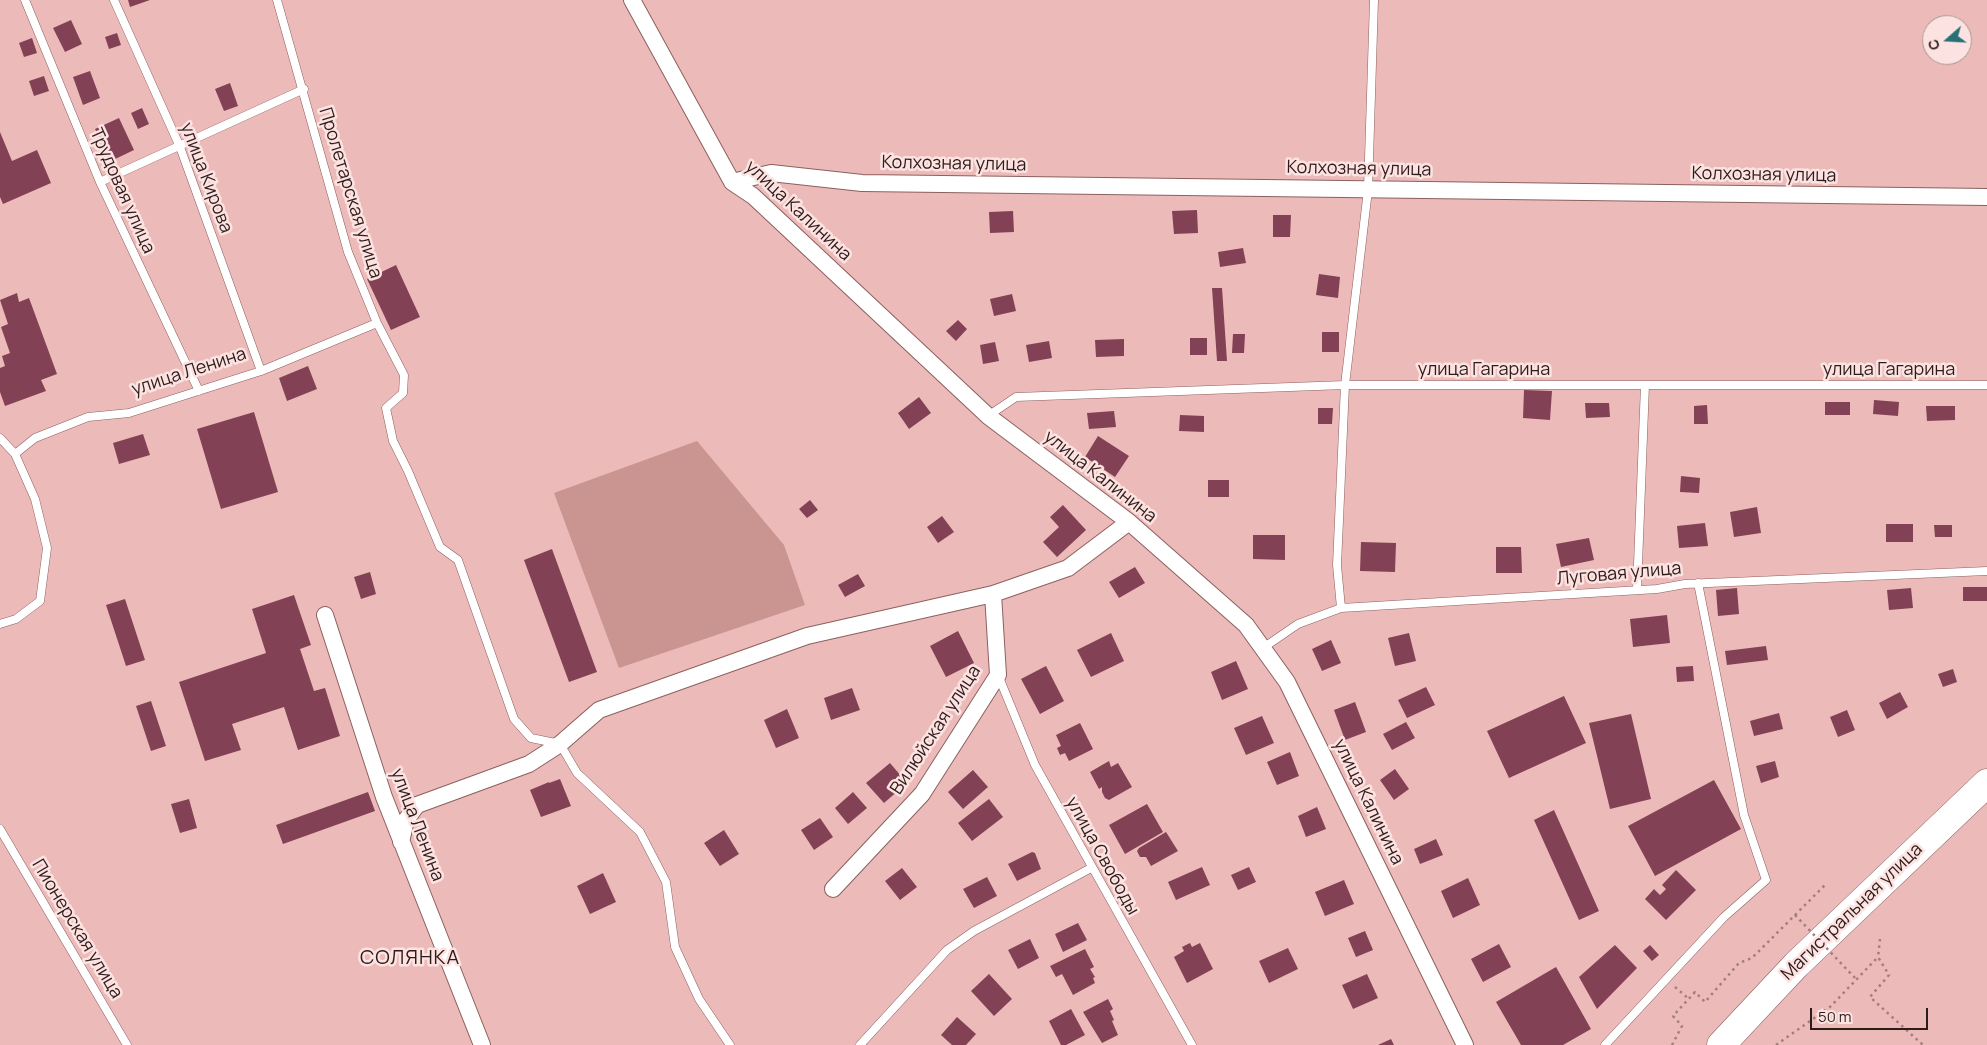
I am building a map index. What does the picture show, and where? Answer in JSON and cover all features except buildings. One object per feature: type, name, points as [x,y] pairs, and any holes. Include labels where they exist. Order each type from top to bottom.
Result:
[{"type":"highway","name":"Магистральная улица","points":[[1722,1045],[1796,964],[1956,810],[1987,783]]},
{"type":"street","name":"улица Калинина","points":[[632,0],[732,182],[753,196],[988,416],[1129,522],[1246,626],[1286,682],[1465,1045]]},
{"type":"street","name":"Колхозная улица","points":[[732,182],[771,173],[862,183],[1987,197]]},
{"type":"street","points":[[401,842],[406,820],[416,805],[529,764],[560,744],[599,710],[807,636],[993,594],[1068,568],[1129,522]]},
{"type":"street","name":"Вилюйская улица","points":[[833,889],[922,794],[998,675],[993,594]]},
{"type":"street","name":"улица Ленина","points":[[325,615],[384,798],[482,1045]]},
{"type":"lane","name":"Трудовая улица","points":[[25,0],[100,182],[198,391]]},
{"type":"lane","name":"улица Кирова","points":[[114,0],[180,147],[261,371]]},
{"type":"lane","name":"Пролетарская улица","points":[[277,0],[296,72],[304,89],[348,252],[377,323],[404,375],[403,393],[386,408],[393,441],[408,471],[440,547],[458,560],[514,719],[531,738],[560,744]]},
{"type":"lane","points":[[1341,608],[1338,565],[1345,385],[1368,190],[1374,0]]},
{"type":"lane","points":[[100,182],[304,89]]},
{"type":"lane","name":"улица Ленина","points":[[15,454],[34,438],[88,417],[129,413],[261,371],[377,323]]},
{"type":"lane","name":"улица Гагарина","points":[[988,416],[1016,397],[1345,385],[1987,385]]},
{"type":"lane","points":[[1637,590],[1645,385]]},
{"type":"lane","points":[[0,438],[15,454],[35,499],[47,548],[40,601],[16,619],[0,624]]},
{"type":"lane","name":"Луговая улица","points":[[1263,648],[1298,624],[1341,608],[1637,590],[1698,583],[1987,571]]},
{"type":"lane","points":[[1605,1045],[1724,917],[1766,880],[1744,815],[1698,583]]},
{"type":"lane","name":"улица Свободы","points":[[998,675],[1035,765],[1091,868],[1192,1045]]},
{"type":"lane","points":[[560,744],[577,773],[640,832],[666,882],[675,947],[699,999],[730,1045]]},
{"type":"lane","name":"Пионерская улица","points":[[0,829],[127,1045]]},
{"type":"lane","points":[[860,1045],[947,950],[974,931],[1091,868]]},
{"type":"path","points":[[1672,1045],[1682,1026],[1673,1016],[1695,992],[1705,1002],[1738,963],[1752,958],[1827,883]]},
{"type":"path","points":[[1794,915],[1856,980]]},
{"type":"path","points":[[1880,939],[1878,958],[1889,975],[1870,997],[1923,1045]]},
{"type":"path","points":[[1776,1045],[1830,1007],[1878,958]]},
{"type":"path","points":[[1666,980],[1688,1000]]},
{"type":"shaded area","points":[[697,441],[784,545],[805,605],[619,668],[554,493]]},
{"type":"district","name":"СОЛЯНКА","points":[[410,958]]}]
